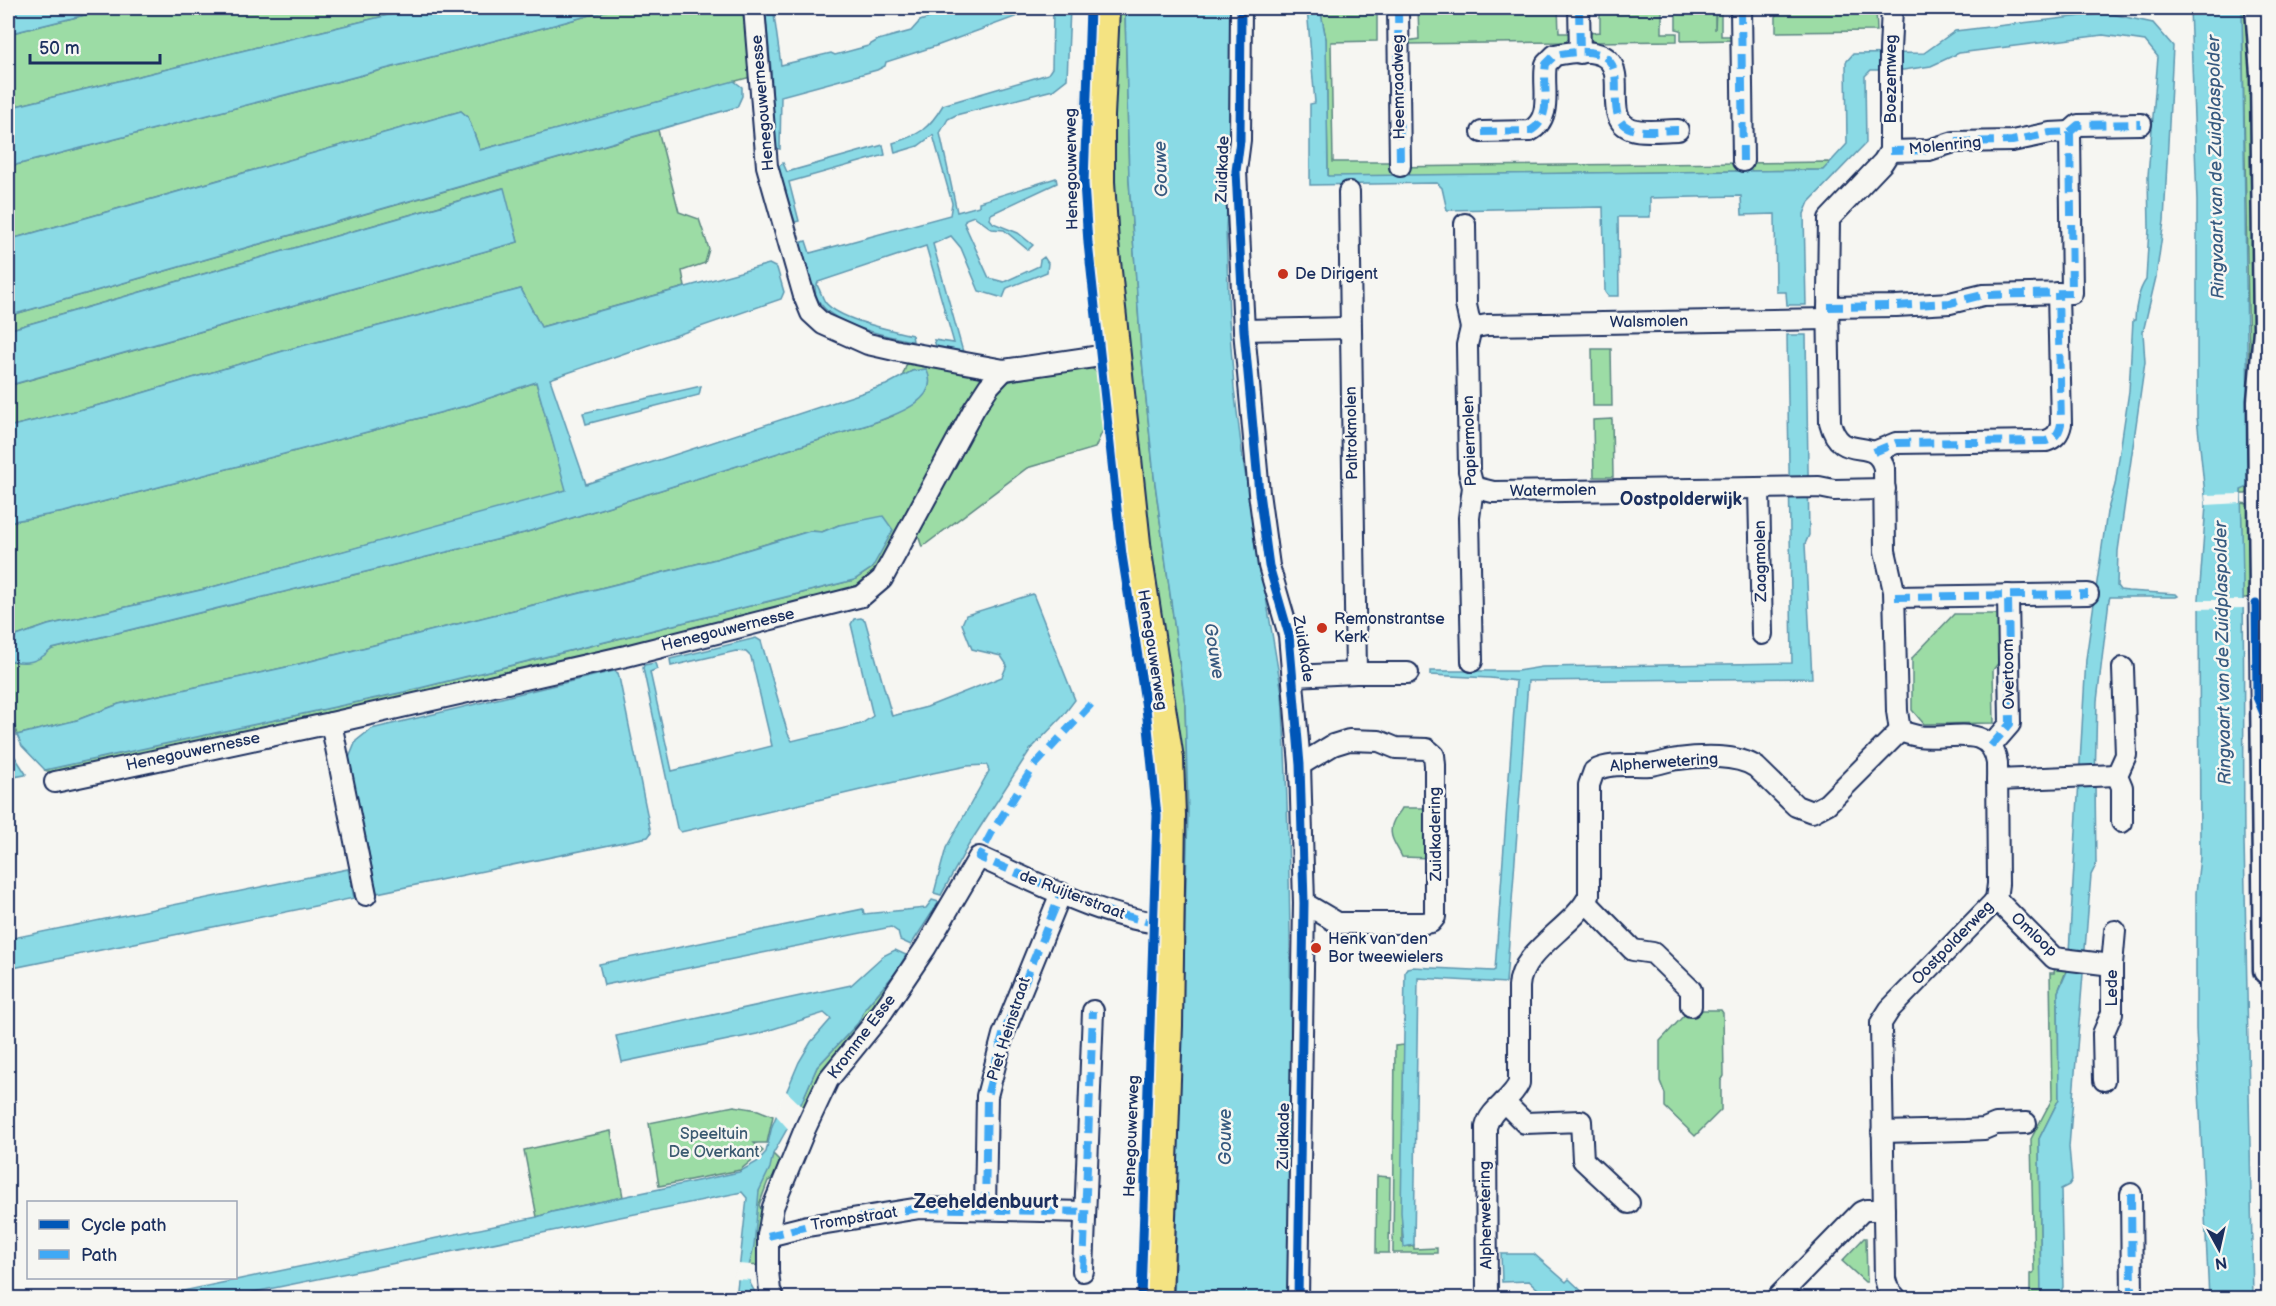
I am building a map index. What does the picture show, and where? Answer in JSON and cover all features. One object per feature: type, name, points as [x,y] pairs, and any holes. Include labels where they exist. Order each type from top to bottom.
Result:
[{"type":"main road","name":"Henegouwerweg","points":[[1103,8],[1098,116],[1098,182],[1135,553],[1167,759],[1168,924],[1156,1299]]},
{"type":"main road","points":[[2260,8],[2265,74],[2268,333],[2262,401],[2268,970]]},
{"type":"main road","points":[[2265,74],[2268,26]]},
{"type":"street","name":"Henegouwernesse","points":[[754,8],[767,166],[804,296],[811,313],[823,324],[868,344],[1004,370],[1114,354]]},
{"type":"street","name":"Zuidkade","points":[[1241,8],[1240,140],[1236,171],[1244,330],[1259,493],[1269,566],[1289,635],[1300,765],[1304,903],[1298,1299]]},
{"type":"street","name":"Heemraadweg","points":[[1398,8],[1400,166]]},
{"type":"street","points":[[1579,8],[1580,53]]},
{"type":"street","points":[[1741,8],[1743,161]]},
{"type":"street","name":"Boezemweg","points":[[1890,151],[1892,8]]},
{"type":"street","points":[[1482,132],[1530,131],[1536,128],[1544,116],[1546,64],[1555,55],[1580,53],[1599,54],[1611,60],[1615,72],[1617,111],[1625,125],[1633,130],[1678,130]]},
{"type":"street","name":"Molenring","points":[[1874,452],[1845,445],[1837,440],[1830,422],[1829,219],[1890,151],[1929,150],[1954,142],[2012,141],[2050,133],[2070,132],[2078,124],[2141,124]]},
{"type":"street","points":[[1828,313],[1950,303],[1983,295],[2072,293],[2070,132]]},
{"type":"street","name":"Paltrokmolen","points":[[1349,192],[1356,674]]},
{"type":"street","name":"Papiermolen","points":[[1465,224],[1466,305],[1471,328],[1467,345],[1469,471],[1473,487],[1469,518],[1472,661]]},
{"type":"street","points":[[1992,746],[1975,736],[1919,737],[1900,731],[1897,711],[1895,597],[1886,558],[1885,489],[1882,461],[1874,452],[1896,443],[2046,441],[2052,439],[2060,431],[2061,424],[2058,293]]},
{"type":"street","name":"Walsmolen","points":[[1471,328],[1487,324],[1828,313]]},
{"type":"street","points":[[1244,330],[1350,328]]},
{"type":"street","name":"Henegouwernesse","points":[[54,782],[332,723],[626,656],[862,596],[882,579],[974,409],[989,386],[1004,370]]},
{"type":"street","name":"Watermolen","points":[[1473,487],[1493,492],[1819,486],[1834,490],[1885,489]]},
{"type":"street","name":"Zaagmolen","points":[[1759,488],[1762,634]]},
{"type":"street","points":[[1895,597],[2088,594]]},
{"type":"street","name":"Overtoom","points":[[1992,746],[2010,724],[2008,595]]},
{"type":"street","points":[[2109,775],[2126,755],[2123,668]]},
{"type":"street","points":[[1293,676],[1408,673]]},
{"type":"street","points":[[332,723],[366,896]]},
{"type":"street","name":"Alpherwetering","points":[[1487,1299],[1486,1131],[1489,1118],[1514,1092],[1519,1083],[1521,974],[1530,961],[1586,902],[1591,889],[1589,785],[1594,771],[1601,768],[1658,764],[1678,758],[1740,759],[1756,767],[1796,806],[1812,812],[1827,804],[1900,731]]},
{"type":"street","name":"Zuidkadering","points":[[1300,765],[1333,745],[1349,741],[1379,741],[1396,748],[1427,748],[1434,755],[1435,765],[1435,917],[1431,922],[1338,923],[1304,903]]},
{"type":"street","name":"Oostpolderweg","points":[[1896,1299],[1888,1289],[1885,1279],[1881,1029],[1883,1018],[1996,899],[1998,884],[1997,780],[1996,754],[1992,746]]},
{"type":"street","points":[[1997,780],[2109,775],[2122,787],[2122,822]]},
{"type":"street","name":"de Ruijterstraat","points":[[979,857],[1114,914],[1168,924]]},
{"type":"street","name":"Kromme Esse","points":[[774,1299],[770,1290],[767,1262],[768,1236],[773,1207],[805,1129],[828,1080],[879,1017],[926,948],[979,857]]},
{"type":"street","name":"Piet Heinstraat","points":[[985,1208],[987,1096],[1003,1035],[1061,893]]},
{"type":"street","name":"Omloop","points":[[1996,899],[2054,958],[2112,965]]},
{"type":"street","points":[[1586,902],[1633,950],[1653,953],[1681,980],[1691,990],[1691,1006]]},
{"type":"street","name":"Lede","points":[[2104,1080],[2103,1034],[2112,1013],[2115,931]]},
{"type":"street","points":[[1083,1271],[1093,1011]]},
{"type":"street","points":[[1504,1102],[1526,1123],[1581,1121],[1583,1160],[1629,1203]]},
{"type":"street","points":[[1882,1132],[1965,1131],[1984,1129],[1996,1124],[2026,1123]]},
{"type":"street","points":[[2131,1194],[2132,1299]]},
{"type":"street","name":"Trompstraat","points":[[768,1236],[808,1226],[920,1208],[1084,1212]]},
{"type":"street","points":[[1777,1299],[1861,1212],[1884,1210]]},
{"type":"shaded area","points":[[737,1289],[744,1298],[682,1298]]},
{"type":"green space","points":[[113,8],[417,8],[8,108],[8,34]]},
{"type":"green space","points":[[616,8],[747,8],[751,77],[480,150],[468,117],[461,111],[8,240],[8,167]]},
{"type":"green space","points":[[1114,8],[1125,8],[1129,180],[1141,351],[1154,476],[1185,704],[1188,812],[1174,1298],[1167,1298],[1148,576],[1107,130]]},
{"type":"green space","points":[[1320,8],[1377,8],[1377,41],[1331,42],[1333,162],[1389,162],[1389,167],[1828,162],[1830,164],[1823,170],[1328,177],[1326,39]]},
{"type":"green space","points":[[1418,8],[1558,8],[1559,33],[1570,33],[1571,37],[1564,42],[1406,44],[1407,41],[1419,39]]},
{"type":"green space","points":[[1600,8],[1662,8],[1662,33],[1677,33],[1677,41],[1594,42],[1588,37],[1588,33],[1600,32]]},
{"type":"green space","points":[[1687,8],[1715,8],[1715,30],[1716,8],[1721,8],[1721,36],[1733,36],[1735,40],[1681,41],[1681,30],[1676,29],[1676,10],[1687,10]]},
{"type":"green space","points":[[1776,8],[1876,8],[1877,31],[1776,32]]},
{"type":"green space","points":[[2242,8],[2249,8],[2254,291],[2253,487],[2246,494],[2241,494],[2250,407]]},
{"type":"green space","points":[[658,130],[679,212],[699,219],[709,249],[705,263],[682,271],[685,287],[541,327],[521,289],[290,349],[112,402],[8,427],[8,359],[15,384],[518,242],[503,188],[8,330],[8,316]]},
{"type":"green space","points":[[1592,349],[1611,349],[1612,406],[1593,406]]},
{"type":"green space","points":[[909,358],[981,371],[982,378],[876,574],[852,590],[410,700],[55,773],[44,770],[404,692],[854,580],[872,568],[839,525],[822,532],[810,531],[716,559],[291,666],[119,704],[77,720],[17,735],[8,702],[8,660],[20,662],[32,660],[52,649],[524,533],[867,425],[893,416],[912,371],[902,377]]},
{"type":"green space","points":[[1088,366],[1098,373],[1103,430],[1095,448],[1027,468],[922,547],[917,532],[985,403],[998,388],[1006,382]]},
{"type":"green space","points":[[536,382],[567,491],[205,589],[48,625],[8,639],[8,522],[64,512],[469,405]]},
{"type":"green space","points":[[1612,419],[1613,477],[1594,477],[1593,420]]},
{"type":"green space","points":[[2241,503],[2248,504],[2253,509],[2255,586],[2248,586],[2248,598],[2243,598]]},
{"type":"green space","points":[[1954,614],[2002,614],[2002,658],[1993,670],[1994,723],[1924,724],[1912,710],[1912,658]]},
{"type":"green space","points":[[1402,808],[1431,808],[1431,858],[1402,857],[1391,831],[1394,820]]},
{"type":"green space","points":[[906,955],[911,959],[883,1003],[878,1000],[863,1018],[867,1021],[806,1107],[800,1106],[817,1067],[858,1023],[866,1007],[897,971]]},
{"type":"green space","points":[[2055,966],[2068,966],[2058,992],[2059,1099],[2039,1139],[2041,1298],[2030,1298],[2030,1274],[2034,1272],[2031,1139],[2052,1099],[2050,973],[2054,973]]},
{"type":"green space","points":[[1689,1010],[1721,1010],[1723,1013],[1724,1076],[1721,1081],[1721,1110],[1695,1136],[1665,1107],[1665,1094],[1660,1081],[1660,1041]]},
{"type":"green space","points":[[1404,1045],[1402,1242],[1410,1247],[1414,1245],[1414,1249],[1437,1248],[1437,1253],[1393,1253],[1395,1046]]},
{"type":"green space","name":"Speeltuin De Overkant","points":[[734,1106],[758,1110],[773,1116],[767,1143],[754,1143],[763,1151],[740,1170],[659,1186],[649,1123]]},
{"type":"green space","points":[[611,1131],[623,1197],[537,1217],[524,1150]]},
{"type":"green space","points":[[773,1154],[780,1161],[774,1178],[768,1181],[759,1205],[763,1212],[758,1265],[749,1266],[758,1194]]},
{"type":"green space","points":[[1377,1176],[1390,1177],[1389,1253],[1376,1253]]},
{"type":"green space","points":[[1866,1238],[1867,1282],[1842,1261]]},
{"type":"water","points":[[8,8],[113,8],[8,34]]},
{"type":"water","points":[[417,8],[616,8],[8,167],[8,108]]},
{"type":"water","points":[[765,8],[773,8],[781,65],[868,46],[878,40],[911,31],[920,21],[958,8],[1039,8],[886,62],[885,66],[877,70],[781,96],[780,149],[775,148]]},
{"type":"water","points":[[1050,8],[1070,8],[1067,79],[1053,90],[956,115],[948,119],[940,133],[957,212],[979,206],[979,202],[1056,178],[1057,183],[991,214],[990,219],[993,223],[1018,233],[1033,245],[1028,250],[1004,230],[992,229],[974,216],[966,219],[964,223],[989,278],[1004,282],[1039,266],[1040,260],[1044,257],[1048,263],[1047,272],[1007,288],[1003,298],[979,291],[961,248],[951,236],[933,244],[963,352],[936,346],[934,340],[954,343],[926,246],[818,282],[817,285],[825,302],[842,314],[912,335],[913,341],[886,336],[838,319],[826,310],[818,299],[815,287],[808,280],[799,243],[806,241],[810,253],[950,215],[952,203],[933,135],[918,146],[895,153],[893,143],[923,130],[943,105],[1048,74],[1052,68],[1053,10]]},
{"type":"water","name":"Gouwe","points":[[1125,8],[1230,8],[1230,144],[1226,229],[1234,388],[1243,460],[1282,693],[1286,768],[1290,996],[1290,1298],[1174,1298],[1188,812],[1185,704],[1154,476],[1141,351],[1129,180]]},
{"type":"water","points":[[1307,8],[1320,8],[1326,39],[1328,176],[1823,170],[1847,144],[1846,62],[1853,54],[1924,53],[1955,31],[2107,13],[2153,23],[2173,46],[2164,221],[2156,277],[2143,332],[2145,362],[2118,551],[2117,586],[2120,590],[2178,596],[2110,597],[2109,600],[2097,701],[2096,865],[2091,875],[2069,1147],[2072,1180],[2069,1185],[2061,1189],[2063,1287],[2058,1298],[2041,1298],[2039,1139],[2059,1099],[2058,992],[2068,969],[2086,659],[2107,512],[2115,485],[2129,391],[2133,320],[2135,320],[2139,293],[2146,280],[2149,228],[2148,176],[2158,57],[2145,41],[2103,35],[1959,53],[1931,66],[1903,70],[1871,70],[1865,76],[1866,143],[1809,202],[1804,214],[1806,305],[1787,305],[1786,292],[1776,292],[1775,214],[1742,215],[1741,196],[1650,198],[1650,217],[1618,217],[1619,296],[1608,296],[1605,292],[1603,207],[1447,210],[1442,188],[1437,183],[1310,185],[1310,104],[1315,103]]},
{"type":"water","name":"Ringvaart van de Zuidplaspolder","points":[[2190,8],[2242,8],[2249,481],[2246,488],[2241,490],[2241,494],[2244,840],[2253,1298],[2209,1298],[2196,1029],[2196,893],[2200,857],[2199,599],[2206,505],[2197,417],[2197,201]]},
{"type":"water","points":[[734,81],[742,87],[742,96],[737,107],[8,316],[8,240],[461,111],[468,117],[480,150]]},
{"type":"water","points":[[883,145],[885,155],[789,182],[799,221],[795,222],[778,167],[783,163],[787,172]]},
{"type":"water","points":[[504,188],[518,242],[14,384],[8,359],[8,330]]},
{"type":"water","points":[[769,264],[777,268],[784,292],[781,299],[550,379],[586,484],[886,385],[912,371],[926,369],[930,380],[921,399],[900,412],[867,425],[524,533],[52,649],[32,661],[8,660],[8,639],[48,625],[205,589],[566,490],[536,382],[469,405],[64,512],[8,522],[8,427],[112,402],[290,349],[521,289],[541,327]]},
{"type":"water","points":[[1787,335],[1806,335],[1809,535],[1805,544],[1812,678],[1528,681],[1506,983],[1418,978],[1414,1245],[1404,1247],[1401,1212],[1405,972],[1407,968],[1412,967],[1495,970],[1516,681],[1430,675],[1430,671],[1517,671],[1542,667],[1792,663]]},
{"type":"water","points":[[701,386],[699,395],[586,424],[583,413]]},
{"type":"water","points":[[883,516],[893,530],[872,568],[854,580],[404,692],[45,770],[22,746],[17,735],[77,720],[119,704],[291,666],[716,559],[810,531],[822,532],[839,525]]},
{"type":"water","points":[[1033,594],[1075,700],[1030,750],[968,846],[941,895],[934,893],[946,848],[989,771],[987,765],[967,766],[933,773],[681,832],[677,828],[644,665],[655,663],[657,669],[650,672],[672,771],[772,746],[751,657],[746,652],[736,651],[671,666],[670,659],[756,638],[761,641],[792,741],[861,724],[873,716],[851,624],[854,619],[865,620],[892,716],[927,707],[1002,677],[1007,665],[1001,656],[972,649],[962,624],[966,615]]},
{"type":"water","points":[[614,671],[619,677],[651,833],[648,837],[377,893],[349,758],[356,741],[371,729]]},
{"type":"water","points":[[8,746],[26,774],[25,775],[8,778]]},
{"type":"water","points":[[348,869],[354,898],[8,969],[8,939]]},
{"type":"water","points":[[932,900],[939,902],[911,945],[900,940],[898,932],[891,927],[604,985],[599,964],[863,909],[864,914],[926,908]]},
{"type":"water","points":[[895,950],[906,955],[897,971],[866,1007],[858,1023],[817,1067],[800,1106],[773,1154],[770,1168],[759,1191],[754,1246],[749,1266],[750,1283],[758,1298],[744,1298],[737,1289],[747,1198],[742,1192],[225,1298],[150,1298],[739,1172],[757,1162],[766,1152],[772,1126],[799,1062],[811,1042],[831,1019],[824,1013],[757,1034],[622,1062],[616,1036],[851,985],[883,956]]},
{"type":"water","points":[[1501,1254],[1534,1254],[1566,1282],[1569,1279],[1589,1298],[1548,1298],[1529,1281],[1502,1282]]},
{"type":"pier","points":[[2241,494],[2241,503],[2206,505],[2205,495]]},
{"type":"pier","points":[[2196,600],[2244,600],[2244,608],[2196,609]]},
{"type":"pier","points":[[785,1090],[803,1107],[790,1131],[775,1114]]},
{"type":"pier","points":[[738,1264],[752,1265],[753,1280],[734,1279]]},
{"type":"marked path","points":[[1398,8],[1400,166]]},
{"type":"marked path","points":[[1579,8],[1580,53]]},
{"type":"marked path","points":[[1741,8],[1743,161]]},
{"type":"marked path","points":[[1482,132],[1530,131],[1537,125],[1545,110],[1546,64],[1555,55],[1586,52],[1604,56],[1613,66],[1616,80],[1616,109],[1621,121],[1637,130],[1678,130]]},
{"type":"marked path","points":[[2070,132],[2078,125],[2141,124]]},
{"type":"marked path","points":[[1828,307],[1950,303],[1983,295],[2072,293],[2070,132],[2050,133],[2012,141],[1954,142],[1929,150],[1890,151]]},
{"type":"marked path","points":[[1874,452],[1896,443],[2046,441],[2054,437],[2061,424],[2058,293]]},
{"type":"marked path","points":[[1895,597],[2088,594]]},
{"type":"marked path","points":[[1991,746],[2010,724],[2008,595]]},
{"type":"marked path","points":[[1091,704],[1034,766],[992,832],[979,857],[1110,912],[1154,923]]},
{"type":"marked path","points":[[985,1208],[987,1096],[1003,1035],[1061,893]]},
{"type":"marked path","points":[[1083,1271],[1093,1011]]},
{"type":"marked path","points":[[2131,1194],[2132,1298]]},
{"type":"marked path","points":[[768,1236],[808,1226],[920,1208],[1085,1212]]},
{"type":"cycle path","points":[[1090,8],[1084,183],[1088,243],[1122,555],[1146,708],[1157,816],[1141,1298]]},
{"type":"cycle path","points":[[1241,8],[1240,140],[1236,171],[1244,330],[1259,493],[1269,566],[1289,635],[1300,765],[1304,903],[1298,1298]]},
{"type":"cycle path","points":[[2256,604],[2257,697],[2265,716],[2268,970]]},
{"type":"place","name":"De Dirigent","points":[[1283,274]]},
{"type":"place","name":"Remonstrantse Kerk","points":[[1322,628]]},
{"type":"place","name":"Henk van den Bor tweewielers","points":[[1316,948]]},
{"type":"district","name":"Oostpolderwijk","points":[[1681,499]]},
{"type":"district","name":"Zeeheldenbuurt","points":[[986,1202]]}]
